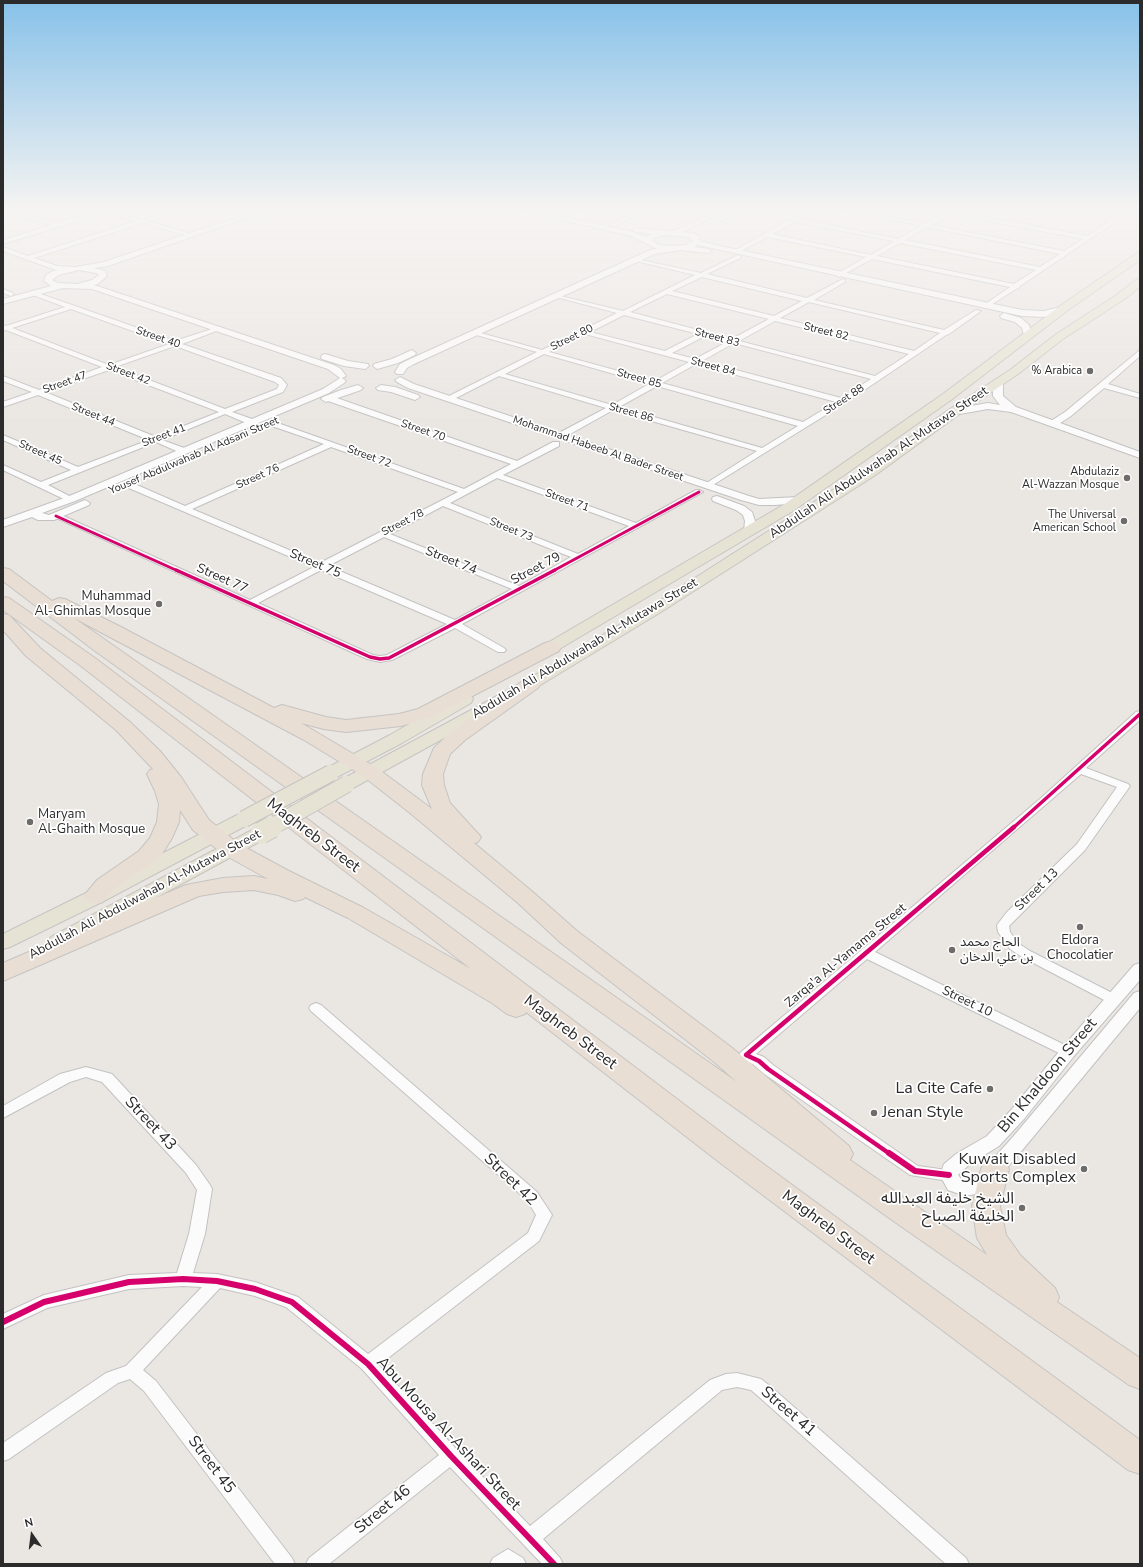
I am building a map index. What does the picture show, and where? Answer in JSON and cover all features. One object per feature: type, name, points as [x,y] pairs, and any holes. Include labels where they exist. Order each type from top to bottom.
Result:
[{"type":"highway","points":[[7,576],[115,631],[311,736],[361,767],[418,808],[526,898],[569,937],[722,1054],[820,1136],[902,1212]]},
{"type":"highway","points":[[7,576],[102,647],[902,1212],[1134,1372]]},
{"type":"highway","name":"Maghreb Street","points":[[3,602],[94,667],[729,1154],[1140,1459]]},
{"type":"highway","points":[[3,619],[33,652],[123,726],[141,743],[164,767],[201,825],[222,842],[279,875],[356,913],[501,997],[674,1122],[729,1154]]},
{"type":"highway","points":[[232,695],[324,723],[346,726],[401,720],[425,713],[552,647]]},
{"type":"highway","points":[[526,898],[440,805],[433,780],[435,768],[441,752],[458,736],[531,684]]},
{"type":"highway","points":[[95,897],[105,885],[154,849],[168,822],[170,809],[168,799],[141,743]]},
{"type":"highway","points":[[3,972],[194,890],[223,884],[254,883],[284,890],[392,935]]},
{"type":"highway","points":[[995,1169],[986,1206],[992,1238],[1011,1265],[1036,1290],[1134,1372]]},
{"type":"main road","name":"Abdullah Ali Abdulwahab Al-Mutawa Street","points":[[3,942],[95,897],[222,842],[261,832],[347,784],[361,767],[396,739],[799,500],[947,396],[1064,308],[1103,281]]},
{"type":"main road","name":"Abdullah Ali Abdulwahab Al-Mutawa Street","points":[[3,972],[222,842],[244,819],[332,773],[361,767],[531,684],[656,609],[869,473],[1140,282]]},
{"type":"street","points":[[3,292],[7,296],[39,285],[45,281]]},
{"type":"street","points":[[50,281],[51,283],[64,286]]},
{"type":"street","points":[[77,286],[94,281]]},
{"type":"street","points":[[102,281],[216,329],[268,346],[292,346],[343,363],[390,367],[402,372]]},
{"type":"street","points":[[377,366],[395,361],[573,281]]},
{"type":"street","points":[[3,302],[50,288],[64,286],[91,287],[100,289],[147,305],[173,306],[281,346],[338,371],[346,385],[358,388],[381,388],[391,386],[402,372],[475,333],[558,296],[583,281]]},
{"type":"street","name":"Street 80","points":[[449,398],[689,281]]},
{"type":"street","points":[[728,281],[946,333]]},
{"type":"street","name":"Street 78","points":[[251,603],[518,464],[612,408],[809,300],[836,281]]},
{"type":"street","points":[[853,281],[904,294],[926,296],[986,306],[1007,313],[1018,320],[1026,327],[1028,336]]},
{"type":"street","points":[[858,281],[913,291],[978,311],[1040,314],[1064,308]]},
{"type":"street","points":[[992,281],[1017,286]]},
{"type":"street","points":[[986,306],[1024,281]]},
{"type":"street","points":[[100,289],[111,286]]},
{"type":"street","points":[[904,294],[914,293],[913,291]]},
{"type":"street","name":"Street 82","points":[[667,292],[915,353]]},
{"type":"street","name":"Street 40","points":[[32,293],[280,381],[283,384]]},
{"type":"street","name":"Street 83","points":[[558,296],[876,378]]},
{"type":"street","points":[[4,328],[71,307]]},
{"type":"street","name":"Street 88","points":[[703,489],[842,401],[978,311]]},
{"type":"street","name":"Street 42","points":[[4,328],[252,422]]},
{"type":"street","name":"Street 47","points":[[3,405],[216,329]]},
{"type":"street","name":"Street 84","points":[[584,332],[842,401]]},
{"type":"street","name":"Street 85","points":[[475,333],[804,425]]},
{"type":"street","points":[[665,354],[704,334]]},
{"type":"street","points":[[1054,423],[1103,385],[1140,352]]},
{"type":"street","points":[[395,361],[402,372]]},
{"type":"street","points":[[331,367],[340,366],[343,363]]},
{"type":"street","name":"Yousef Abdulwahab Al Adsani Street","points":[[39,512],[36,515],[40,518],[56,516],[127,484],[218,446],[230,436],[252,422],[326,390],[350,370],[365,366]]},
{"type":"street","name":"Mohammad Habeeb Al Bader Street","points":[[402,372],[409,385],[510,419],[558,440],[646,474],[759,502],[799,500]]},
{"type":"street","name":"Street 86","points":[[498,374],[764,451]]},
{"type":"street","name":"Street 44","points":[[3,378],[184,451]]},
{"type":"street","points":[[998,383],[998,396],[1004,403],[1013,409]]},
{"type":"street","name":"Street 41","points":[[41,485],[280,390],[283,387],[283,384]]},
{"type":"street","points":[[1103,385],[1140,396]]},
{"type":"street","name":"Yousef Abdulwahab Al Adsani Street","points":[[3,524],[39,512],[205,442],[272,423],[328,398],[358,388]]},
{"type":"street","name":"Mohammad Habeeb Al Bader Street","points":[[381,388],[395,390],[500,425],[558,440],[657,469],[703,489],[748,514],[750,521],[749,531]]},
{"type":"street","name":"Street 70","points":[[328,398],[518,464]]},
{"type":"street","points":[[954,412],[988,406],[1013,409],[1139,454]]},
{"type":"street","points":[[480,418],[487,419],[493,417],[494,414]]},
{"type":"street","points":[[500,425],[504,420],[510,419]]},
{"type":"street","name":"Street 72","points":[[272,423],[466,492]]},
{"type":"street","name":"Street 45","points":[[3,437],[78,470]]},
{"type":"street","points":[[205,442],[216,442],[219,444],[218,446]]},
{"type":"street","name":"Street 76","points":[[185,509],[330,444]]},
{"type":"street","points":[[625,467],[636,462]]},
{"type":"street","points":[[3,467],[71,499]]},
{"type":"street","points":[[646,474],[646,471],[650,469],[657,469]]},
{"type":"street","name":"Street 71","points":[[497,475],[636,526]]},
{"type":"street","name":"Street 75","points":[[127,484],[455,624],[501,650]]},
{"type":"street","name":"Street 79","points":[[380,659],[389,658],[455,624],[703,489]]},
{"type":"street","points":[[732,504],[740,504],[745,502],[745,498]]},
{"type":"street","name":"Street 73","points":[[443,503],[578,557]]},
{"type":"street","name":"Street 77","points":[[56,516],[370,657],[380,659]]},
{"type":"street","name":"Street 74","points":[[383,534],[519,589]]},
{"type":"street","points":[[3,630],[33,652]]},
{"type":"street","name":"Zarqa'a Al-Yamama Street","points":[[949,1175],[915,1171],[768,1069],[759,1061],[746,1055],[1045,800],[1139,716]]},
{"type":"street","name":"Street 13","points":[[1078,769],[1124,786],[1081,847],[1011,915],[1003,925],[1004,932],[1014,946],[1026,954],[1113,999]]},
{"type":"street","points":[[3,936],[42,923]]},
{"type":"street","name":"Street 10","points":[[866,953],[1068,1052]]},
{"type":"street","name":"Bin Khaldoon Street","points":[[1140,969],[1068,1052],[1018,1114],[993,1141],[963,1158],[951,1169],[949,1175],[955,1185],[965,1189],[979,1187],[1140,997]]},
{"type":"street","name":"Street 42","points":[[316,1008],[532,1196],[544,1215],[534,1237],[368,1364]]},
{"type":"street","name":"Street 43","points":[[3,1113],[65,1078],[86,1072],[107,1078],[191,1169],[205,1189],[197,1234],[183,1279]]},
{"type":"street","name":"Abu Mousa Al-Ashari Street","points":[[3,1322],[44,1302],[129,1282],[183,1279],[217,1281],[255,1289],[292,1302],[368,1364],[451,1456],[554,1564]]},
{"type":"street","points":[[3,1453],[112,1378],[132,1371],[217,1281]]},
{"type":"street","name":"Street 45","points":[[132,1371],[150,1386],[286,1564]]},
{"type":"street","name":"Street 41","points":[[529,1539],[716,1386],[726,1381],[737,1380],[755,1384],[764,1391],[960,1564]]},
{"type":"street","name":"Street 46","points":[[315,1564],[451,1456]]},
{"type":"street","points":[[499,1564],[508,1558],[516,1564]]},
{"type":"cycle path","points":[[56,516],[370,657],[380,659],[389,658],[455,624],[699,492]]},
{"type":"cycle path","points":[[949,1175],[915,1171],[768,1069],[759,1061],[746,1055],[1045,800],[1140,714]]},
{"type":"cycle path","points":[[3,1322],[44,1302],[129,1282],[183,1279],[217,1281],[255,1289],[292,1302],[368,1364],[451,1456],[554,1564]]},
{"type":"place","name":"% Arabica","points":[[1090,371]]},
{"type":"place","name":"Abdulaziz Al-Wazzan Mosque","points":[[1127,478]]},
{"type":"place","name":"The Universal American School","points":[[1124,521]]},
{"type":"place","name":"Muhammad Al-Ghimlas Mosque","points":[[159,604]]},
{"type":"place","name":"Maryam Al-Ghaith Mosque","points":[[30,822]]},
{"type":"place","name":"Eldora Chocolatier","points":[[1080,927]]},
{"type":"place","name":"الحاج محمد بن علي الدخان","points":[[952,950]]},
{"type":"place","name":"La Cite Cafe","points":[[990,1089]]},
{"type":"place","name":"Jenan Style","points":[[874,1113]]},
{"type":"place","name":"Kuwait Disabled Sports Complex","points":[[1084,1169]]},
{"type":"place","name":"الشيخ خليفة العبدالله الخليفة الصباح","points":[[1022,1208]]}]
